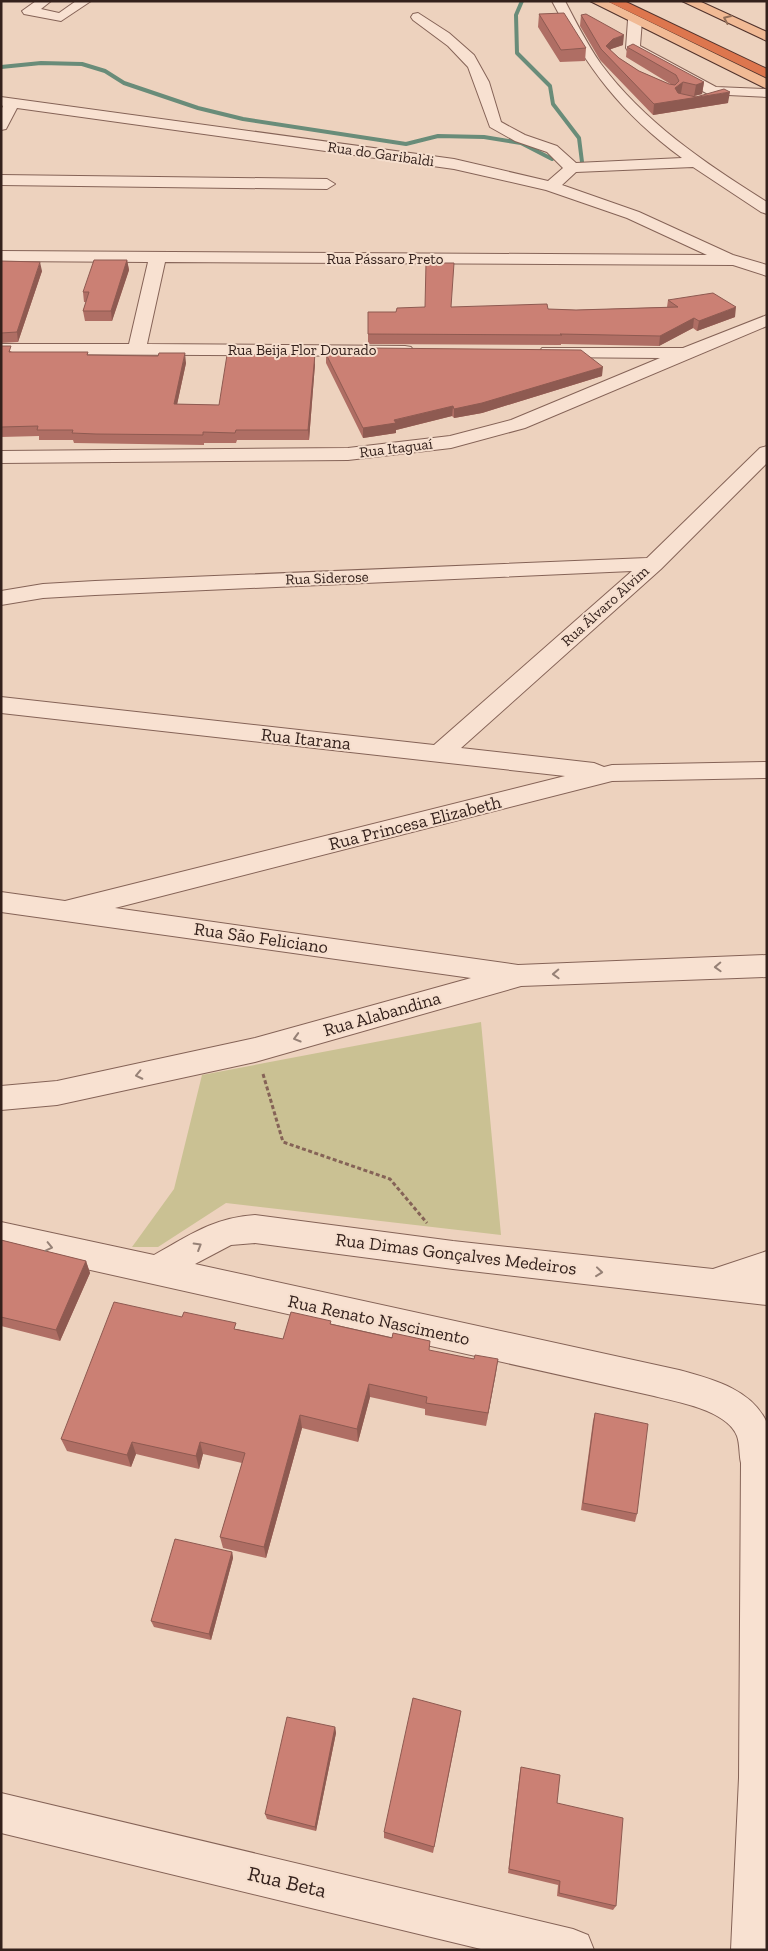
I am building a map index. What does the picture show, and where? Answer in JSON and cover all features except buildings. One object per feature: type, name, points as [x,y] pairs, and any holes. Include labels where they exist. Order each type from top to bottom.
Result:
[{"type":"highway","points":[[613,1],[767,74]]},
{"type":"main road","points":[[596,1],[767,84]]},
{"type":"main road","points":[[688,1],[767,37]]},
{"type":"street","points":[[45,1],[29,11],[61,17],[85,1]]},
{"type":"street","points":[[558,1],[582,46],[603,76],[645,122],[696,162],[767,209]]},
{"type":"street","points":[[418,18],[440,32],[464,54],[480,75],[495,124],[520,138],[552,149],[572,168]]},
{"type":"street","points":[[633,48],[635,20]]},
{"type":"street","points":[[617,54],[633,48],[713,91],[767,93]]},
{"type":"street","points":[[699,101],[730,92]]},
{"type":"street","name":"Rua do Garibaldi","points":[[4,112],[454,164],[551,186],[633,214],[734,260]]},
{"type":"street","points":[[551,186],[572,168],[696,162]]},
{"type":"street","points":[[1,180],[327,184]]},
{"type":"street","name":"Rua Pássaro Preto","points":[[1,256],[734,260],[767,271]]},
{"type":"street","points":[[137,349],[157,258]]},
{"type":"street","name":"Rua Itaguaí","points":[[1,457],[348,454],[451,442],[518,424],[693,353],[767,320]]},
{"type":"street","name":"Rua Beija Flor Dourado","points":[[1,348],[425,351]]},
{"type":"street","points":[[534,352],[693,353]]},
{"type":"street","name":"Rua Álvaro Alvim","points":[[439,754],[653,564],[767,452]]},
{"type":"street","name":"Rua Siderose","points":[[1,598],[43,591],[95,588],[653,564]]},
{"type":"street","name":"Rua Itarana","points":[[1,705],[612,773]]},
{"type":"street","name":"Rua Princesa Elizabeth","points":[[68,910],[612,773],[763,765]]},
{"type":"street","name":"Rua São Feliciano","points":[[1,902],[520,975]]},
{"type":"street","name":"Rua Alabandina","points":[[1,1098],[57,1093],[255,1050],[520,975],[767,966]]},
{"type":"street","name":"Rua Dimas Gonçalves Medeiros","points":[[156,1272],[212,1238],[230,1231],[254,1229],[453,1256],[767,1290]]},
{"type":"street","name":"Rua Renato Nascimento","points":[[1,1236],[156,1272],[654,1380],[706,1394],[729,1405],[749,1423],[758,1463],[759,1778],[752,1950]]},
{"type":"street","points":[[712,1284],[767,1265]]},
{"type":"street","name":"Rua Beta","points":[[1,1813],[573,1950]]},
{"type":"path","points":[[255,1050],[283,1142],[390,1179],[453,1256]]},
{"type":"shaded area","points":[[481,1022],[501,1235],[226,1203],[158,1247],[132,1247],[174,1189],[202,1075]]},
{"type":"waterway","points":[[522,1],[516,15],[517,53],[550,86],[553,104],[579,138],[582,162]]},
{"type":"waterway","points":[[1,67],[41,63],[82,64],[105,71],[124,83],[198,108],[243,119],[406,144],[438,136],[484,137],[521,143],[552,159]]}]
